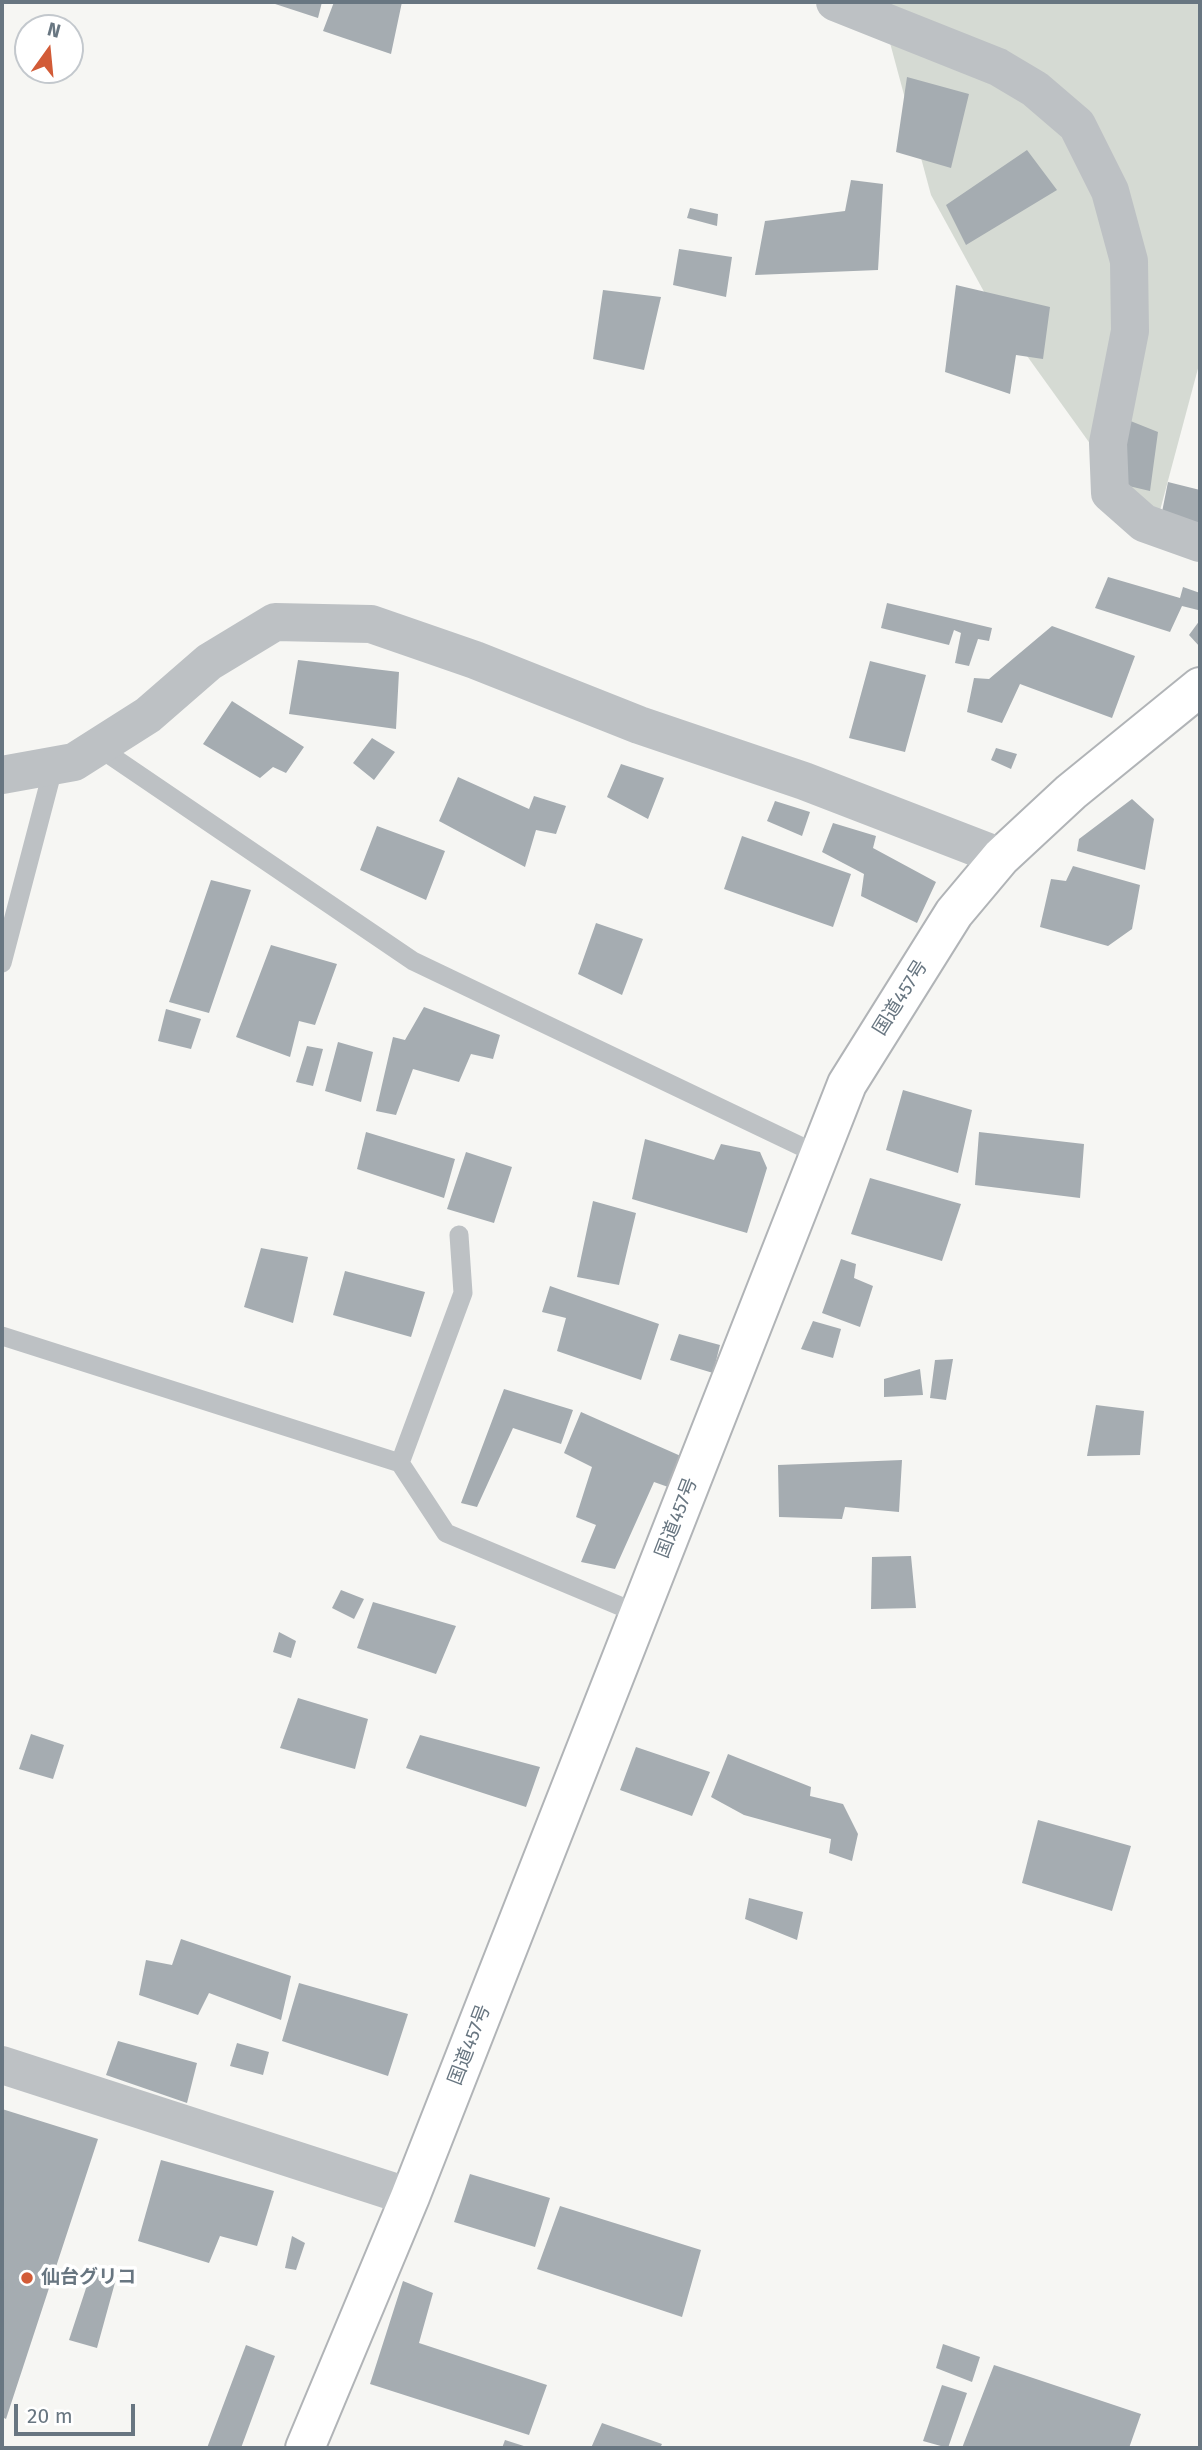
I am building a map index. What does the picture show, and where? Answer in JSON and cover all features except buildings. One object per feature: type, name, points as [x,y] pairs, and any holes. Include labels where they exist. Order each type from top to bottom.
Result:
[{"type":"highway","name":"国道457号","points":[[305,2448],[410,2197],[847,1084],[954,913],[1001,857],[1071,792],[1200,687]]},
{"type":"street","points":[[835,2],[998,67],[1035,89],[1077,125],[1110,191],[1129,261],[1130,331],[1108,443],[1110,493],[1144,523],[1200,543]]},
{"type":"street","points":[[2,775],[74,762],[148,715],[209,662],[275,622],[371,624],[475,660],[639,725],[804,781],[1001,857]]},
{"type":"street","points":[[2,2065],[410,2197]]},
{"type":"lane","points":[[98,747],[413,961],[819,1155]]},
{"type":"lane","points":[[2,963],[54,765]]},
{"type":"lane","points":[[400,1463],[463,1293],[460,1235]]},
{"type":"lane","points":[[2,1336],[400,1463],[446,1533],[639,1614]]},
{"type":"shaded area","points":[[879,2],[1200,2],[1200,361],[1158,518],[1091,445],[994,310],[931,195]]},
{"type":"place","name":"仙台グリコ","points":[[27,2278]]}]
